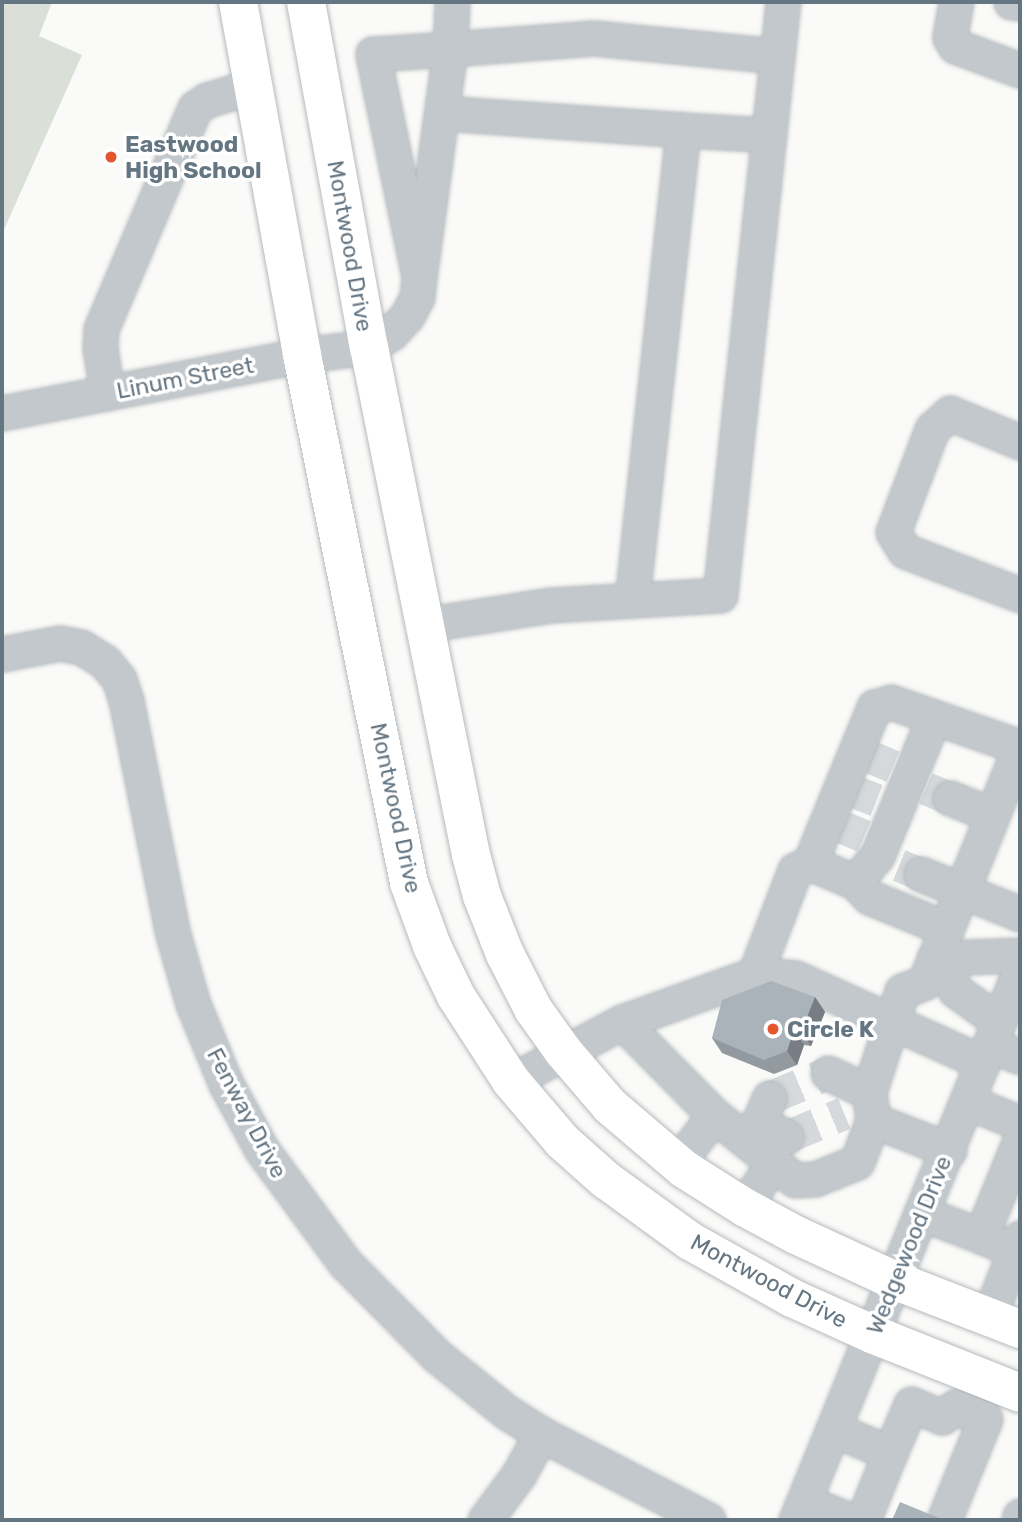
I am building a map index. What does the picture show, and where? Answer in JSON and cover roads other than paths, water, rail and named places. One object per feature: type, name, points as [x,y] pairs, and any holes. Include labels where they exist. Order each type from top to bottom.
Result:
[{"type":"main road","name":"Montwood Drive","points":[[306,2],[423,625],[482,896],[505,954],[533,1009],[563,1051],[610,1106],[677,1164],[744,1207],[896,1281],[1005,1323]]},
{"type":"main road","name":"Montwood Drive","points":[[246,3],[253,86],[302,355],[409,883],[432,946],[456,996],[510,1081],[562,1140],[606,1180],[690,1241],[792,1298],[872,1334],[1002,1399]]},
{"type":"street","points":[[369,347],[391,333],[407,316],[417,297],[450,49],[452,2]]},
{"type":"street","points":[[423,625],[551,605],[720,595],[783,2]]},
{"type":"street","points":[[956,2],[957,9],[950,37],[955,46],[1020,70]]},
{"type":"street","points":[[1011,2],[1020,3]]},
{"type":"street","points":[[419,277],[373,54],[594,38],[777,57]]},
{"type":"street","points":[[107,393],[100,348],[101,329],[195,108],[207,100],[253,86]]},
{"type":"street","points":[[442,113],[769,135]]},
{"type":"street","points":[[632,600],[683,130]]},
{"type":"street","name":"Linum Street","points":[[2,413],[302,355],[369,347]]},
{"type":"street","points":[[1020,442],[950,413],[932,429],[893,532],[905,551],[1020,595]]},
{"type":"street","name":"Fenway Drive","points":[[2,654],[60,643],[81,648],[106,662],[119,680],[126,700],[172,931],[192,1004],[226,1084],[262,1150],[345,1263],[437,1356],[541,1434],[708,1520]]},
{"type":"street","points":[[622,1022],[714,1115],[766,1131],[795,1180],[816,1179],[857,1162],[853,1096],[892,1022],[902,991],[925,982],[942,950],[962,890],[1020,747],[891,702],[880,703],[874,707],[889,782],[873,846]]},
{"type":"street","points":[[855,882],[873,846],[889,782],[934,717]]},
{"type":"street","points":[[889,782],[992,815]]},
{"type":"street","points":[[755,974],[795,870],[810,863],[873,846],[962,890],[1020,914]]},
{"type":"street","points":[[810,863],[855,882],[869,897],[942,950],[966,957],[1020,955]]},
{"type":"street","points":[[942,950],[955,990],[998,1047]]},
{"type":"street","name":"Wedgewood Drive","points":[[801,1511],[968,1102],[998,1047],[1020,970]]},
{"type":"street","points":[[510,1081],[622,1022],[755,974],[796,978],[892,1022],[998,1047]]},
{"type":"street","points":[[853,1096],[948,1150]]},
{"type":"street","points":[[968,1102],[1020,1123]]},
{"type":"street","points":[[677,1164],[714,1115]]},
{"type":"street","points":[[744,1207],[766,1131]]},
{"type":"street","points":[[981,1236],[1020,1140]]},
{"type":"street","points":[[921,1213],[1018,1247],[1005,1323]]},
{"type":"street","points":[[863,1520],[911,1404],[942,1417],[956,1407],[1002,1399]]},
{"type":"street","points":[[944,1520],[1002,1399]]},
{"type":"street","points":[[835,1430],[890,1453]]},
{"type":"street","points":[[485,1520],[519,1474],[541,1434]]},
{"type":"street","points":[[801,1511],[849,1520]]},
{"type":"tunnel","points":[[869,756],[893,766]]},
{"type":"tunnel","points":[[926,788],[950,798]]},
{"type":"tunnel","points":[[856,792],[877,800]]},
{"type":"tunnel","points":[[843,827],[864,836]]},
{"type":"tunnel","points":[[899,865],[921,874]]},
{"type":"tunnel","points":[[769,1098],[828,1073]]},
{"type":"tunnel","points":[[786,1137],[844,1113]]},
{"type":"place","name":"Eastwood High School","points":[[111,157]]},
{"type":"place","name":"Circle K","points":[[773,1029]]}]
